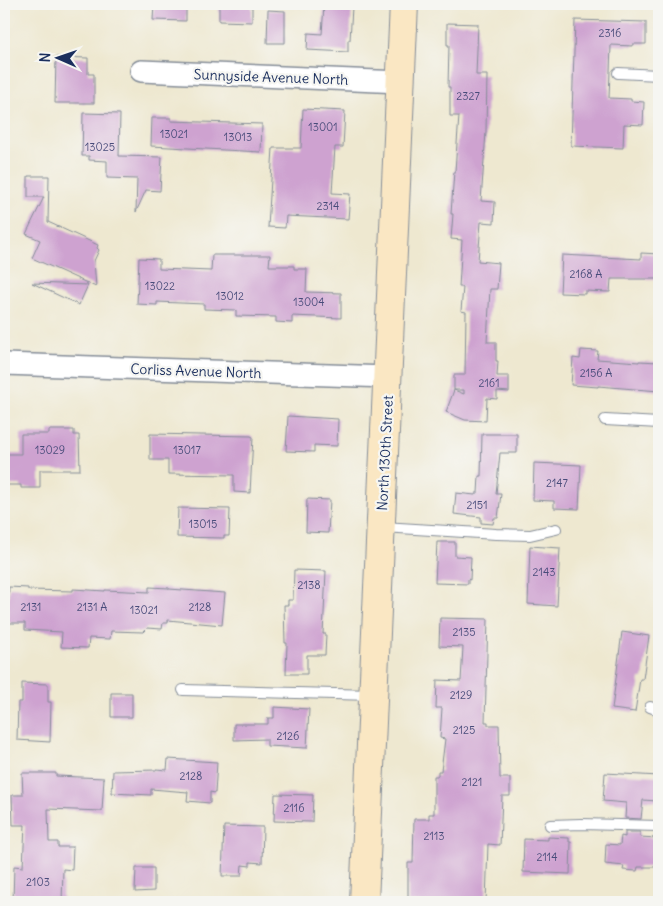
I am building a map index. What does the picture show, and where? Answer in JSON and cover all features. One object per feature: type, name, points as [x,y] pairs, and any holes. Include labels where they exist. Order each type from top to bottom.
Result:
[{"type":"main road","name":"North 130th Street","points":[[364,902],[404,4]]},
{"type":"street","name":"Sunnyside Avenue North","points":[[141,71],[401,82]]},
{"type":"street","name":"Corliss Avenue North","points":[[4,364],[388,378]]},
{"type":"lane","points":[[618,73],[659,75]]},
{"type":"lane","points":[[605,420],[659,423]]},
{"type":"lane","points":[[382,527],[530,535],[556,529]]},
{"type":"lane","points":[[183,690],[374,695]]},
{"type":"lane","points":[[550,825],[659,826]]},
{"type":"building","points":[[154,4],[186,4],[186,21],[153,20]]},
{"type":"building","points":[[219,4],[252,4],[252,22],[219,21]]},
{"type":"building","points":[[324,5],[352,7],[348,52],[307,50],[308,33],[322,34]]},
{"type":"building","points":[[268,10],[285,11],[285,43],[267,43]]},
{"type":"building","points":[[575,20],[646,22],[646,44],[633,44],[633,46],[611,45],[609,98],[631,99],[631,101],[644,102],[643,125],[624,124],[623,148],[571,146]]},
{"type":"building","points":[[447,23],[478,24],[476,75],[487,75],[486,132],[481,201],[495,202],[494,223],[481,222],[478,261],[499,263],[497,289],[490,289],[487,342],[496,342],[497,376],[509,376],[509,392],[497,391],[497,399],[487,398],[486,421],[465,420],[446,412],[454,390],[454,375],[465,375],[466,312],[461,311],[463,287],[459,287],[462,240],[451,239],[453,214],[451,214],[459,116],[450,116]],"holes":[[[454,390],[464,390],[464,394]]]},
{"type":"building","points":[[56,57],[88,58],[88,74],[94,74],[94,103],[55,103]]},
{"type":"building","points":[[303,109],[345,111],[343,147],[335,147],[332,193],[350,194],[348,219],[286,216],[285,228],[268,227],[273,148],[301,148]]},
{"type":"building","points":[[83,113],[120,114],[119,156],[162,157],[160,191],[146,190],[136,212],[137,179],[107,178],[107,161],[89,160],[89,156],[82,156]]},
{"type":"building","points":[[152,118],[171,118],[171,121],[262,124],[261,152],[151,146]]},
{"type":"building","points":[[28,176],[49,176],[48,222],[98,245],[97,248],[99,250],[94,261],[96,287],[32,258],[40,240],[26,234],[44,197],[28,197]]},
{"type":"building","points":[[641,253],[659,254],[659,279],[611,279],[610,292],[560,293],[562,255],[641,259]]},
{"type":"building","points":[[212,255],[270,255],[269,266],[294,266],[294,269],[307,269],[306,292],[341,293],[341,318],[292,316],[292,323],[276,322],[276,317],[236,316],[236,310],[204,309],[204,304],[157,302],[157,305],[137,304],[139,258],[159,259],[159,269],[211,271]]},
{"type":"building","points":[[32,283],[88,285],[79,305]]},
{"type":"building","points":[[581,350],[598,351],[597,359],[659,362],[659,391],[571,385],[573,358],[580,359]]},
{"type":"building","points":[[288,416],[338,419],[337,446],[314,445],[314,452],[286,451]]},
{"type":"building","points":[[49,430],[74,430],[74,435],[79,435],[80,470],[40,470],[40,488],[21,488],[21,485],[4,485],[4,454],[21,454],[21,434],[49,434]]},
{"type":"building","points":[[150,434],[253,437],[250,493],[234,492],[234,475],[168,474],[168,460],[150,460]]},
{"type":"building","points":[[482,434],[517,434],[517,453],[500,453],[496,494],[501,494],[498,518],[494,518],[493,524],[481,523],[481,517],[454,514],[456,493],[475,495],[478,493],[479,476],[481,476]]},
{"type":"building","points":[[534,463],[581,465],[579,509],[554,508],[554,501],[533,500]]},
{"type":"building","points":[[307,499],[330,500],[328,533],[306,532]]},
{"type":"building","points":[[178,508],[230,509],[229,536],[224,536],[224,538],[177,537]]},
{"type":"building","points":[[437,542],[455,542],[455,556],[471,557],[470,580],[468,579],[468,584],[435,583]]},
{"type":"building","points":[[530,546],[560,548],[557,606],[528,604]]},
{"type":"building","points":[[294,570],[326,571],[323,634],[326,634],[325,655],[307,655],[307,674],[286,674],[287,643],[285,643],[284,605],[288,605],[288,600],[293,600]]},
{"type":"building","points":[[9,587],[28,588],[28,590],[73,591],[73,589],[149,592],[149,587],[225,593],[222,625],[168,620],[168,623],[163,623],[162,629],[147,628],[143,632],[111,631],[110,639],[89,638],[88,648],[61,647],[62,632],[25,630],[25,623],[7,623]]},
{"type":"building","points":[[440,618],[488,619],[485,722],[488,722],[488,725],[499,725],[500,778],[510,778],[510,796],[502,796],[500,845],[488,844],[486,902],[408,902],[408,863],[413,863],[414,819],[429,819],[429,814],[434,814],[434,776],[438,776],[438,771],[441,771],[445,739],[440,738],[442,708],[436,708],[437,680],[461,681],[463,647],[439,646]]},
{"type":"building","points":[[622,632],[649,636],[643,679],[640,679],[635,712],[612,709]]},
{"type":"building","points":[[22,683],[48,684],[48,702],[51,702],[50,742],[17,740],[18,702],[22,702]]},
{"type":"building","points":[[111,693],[132,693],[132,717],[111,717]]},
{"type":"building","points":[[274,707],[309,709],[307,748],[267,746],[267,739],[234,740],[234,724],[268,724],[268,718],[274,718]]},
{"type":"building","points":[[168,759],[217,762],[215,793],[210,792],[210,803],[187,801],[188,792],[151,789],[151,795],[112,793],[113,771],[167,770]]},
{"type":"building","points":[[22,773],[56,773],[56,776],[104,778],[102,811],[48,809],[49,842],[58,842],[58,847],[73,847],[72,870],[63,869],[62,902],[13,902],[14,866],[23,867],[25,825],[13,825],[12,795],[23,795]]},
{"type":"building","points":[[605,773],[659,776],[659,797],[657,797],[657,801],[643,800],[641,819],[625,818],[626,803],[603,801]]},
{"type":"building","points":[[275,794],[313,795],[312,822],[274,821]]},
{"type":"building","points":[[224,826],[263,827],[262,863],[250,862],[250,866],[242,865],[241,876],[222,876]]},
{"type":"building","points":[[625,832],[640,832],[640,837],[657,838],[656,867],[638,867],[637,871],[623,870],[624,866],[605,864],[606,844],[620,845],[621,836],[625,837]]},
{"type":"building","points":[[548,837],[569,838],[569,842],[571,842],[570,874],[523,872],[524,839],[548,840]]},
{"type":"building","points":[[136,868],[154,868],[154,891],[135,892]]}]
